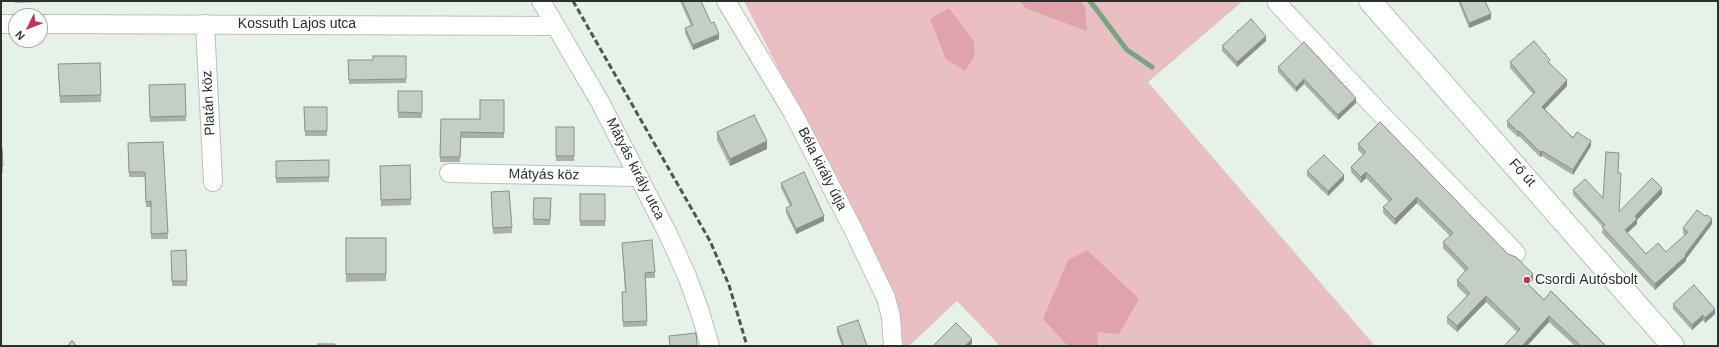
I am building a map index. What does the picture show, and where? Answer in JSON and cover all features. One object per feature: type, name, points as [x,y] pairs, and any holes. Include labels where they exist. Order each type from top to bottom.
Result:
[{"type":"main road","name":"Fő út","points":[[1370,1],[1673,346]]},
{"type":"street","name":"Mátyás király utca","points":[[541,1],[554,26],[600,102],[668,234],[687,276],[710,346]]},
{"type":"street","name":"Béla király útja","points":[[726,1],[794,113],[854,231],[886,298],[891,317],[893,346]]},
{"type":"street","points":[[1277,3],[1379,112],[1516,253]]},
{"type":"street","name":"Kossuth Lajos utca","points":[[48,24],[554,26]]},
{"type":"street","name":"Platán köz","points":[[205,24],[213,182]]},
{"type":"street","name":"Mátyás köz","points":[[449,173],[639,177]]},
{"type":"shaded area","points":[[744,1],[1243,1],[1148,82],[1375,346],[1000,346],[957,301],[909,346],[904,346],[862,233]]},
{"type":"shaded area","points":[[1019,1],[1080,1],[1085,7],[1087,31],[1027,9]]},
{"type":"shaded area","points":[[949,8],[974,42],[975,55],[965,71],[946,59],[930,19]]},
{"type":"shaded area","points":[[1087,250],[1139,299],[1119,334],[1097,332],[1098,346],[1068,346],[1043,319],[1068,260]]},
{"type":"building","points":[[682,1],[701,1],[711,23],[714,22],[719,34],[693,45],[685,28],[693,25]]},
{"type":"building","points":[[1460,1],[1485,1],[1491,14],[1469,23]]},
{"type":"building","points":[[1251,19],[1266,36],[1237,62],[1222,46]]},
{"type":"building","points":[[1534,41],[1550,60],[1548,62],[1567,80],[1542,107],[1573,138],[1577,132],[1591,141],[1573,170],[1542,151],[1540,152],[1507,121],[1535,92],[1510,62]]},
{"type":"building","points":[[1304,42],[1356,98],[1338,115],[1304,79],[1296,87],[1278,67]]},
{"type":"building","points":[[373,56],[406,56],[406,79],[349,80],[348,60],[373,60]]},
{"type":"building","points":[[100,63],[101,95],[60,96],[58,64]]},
{"type":"building","points":[[185,84],[186,116],[150,117],[149,85]]},
{"type":"building","points":[[398,91],[422,91],[422,113],[398,112]]},
{"type":"building","points":[[480,100],[504,100],[504,133],[461,132],[460,157],[440,157],[441,119],[480,119]]},
{"type":"building","points":[[304,107],[327,107],[327,131],[305,131]]},
{"type":"building","points":[[754,115],[767,141],[730,159],[717,132]]},
{"type":"building","points":[[1380,122],[1508,254],[1516,257],[1533,274],[1526,282],[1544,300],[1551,291],[1606,346],[1581,346],[1549,316],[1523,345],[1524,346],[1504,346],[1520,329],[1486,296],[1457,326],[1447,317],[1470,293],[1457,280],[1468,268],[1443,242],[1453,233],[1417,197],[1395,219],[1383,207],[1392,199],[1366,172],[1361,177],[1351,167],[1366,152],[1358,144]]},
{"type":"building","points":[[556,127],[574,127],[574,156],[556,156]]},
{"type":"building","points":[[163,142],[168,233],[151,234],[151,201],[146,202],[145,172],[129,172],[128,143]]},
{"type":"building","points":[[2,148],[3,166],[1,166]]},
{"type":"building","points":[[1606,152],[1619,153],[1618,173],[1621,173],[1619,212],[1652,178],[1662,188],[1635,216],[1637,219],[1625,230],[1646,254],[1658,243],[1666,252],[1688,232],[1683,228],[1697,210],[1712,219],[1685,255],[1686,256],[1655,284],[1602,227],[1605,225],[1573,190],[1585,179],[1603,198]]},
{"type":"building","points":[[1324,155],[1344,175],[1328,191],[1307,171]]},
{"type":"building","points":[[329,160],[329,177],[276,178],[276,161]]},
{"type":"building","points":[[410,165],[411,199],[381,200],[380,166]]},
{"type":"building","points":[[804,172],[824,216],[796,229],[786,208],[792,205],[781,183]]},
{"type":"building","points":[[509,191],[512,227],[493,228],[491,192]]},
{"type":"building","points":[[580,194],[605,194],[605,221],[580,221]]},
{"type":"building","points":[[534,198],[551,198],[550,220],[533,219]]},
{"type":"building","points":[[346,238],[386,238],[386,274],[346,274]]},
{"type":"building","points":[[652,240],[655,272],[645,273],[647,321],[623,322],[622,292],[626,292],[622,243]]},
{"type":"building","points":[[186,250],[187,281],[172,281],[171,251]]},
{"type":"building","points":[[1694,285],[1715,309],[1705,318],[1703,315],[1692,325],[1673,304]]},
{"type":"building","points":[[858,320],[867,346],[844,346],[837,327]]},
{"type":"building","points":[[956,323],[972,339],[965,346],[935,346],[934,345]]},
{"type":"building","points":[[696,333],[697,346],[670,346],[669,336]]},
{"type":"building","points":[[72,341],[77,346],[67,346]]},
{"type":"building","points":[[318,344],[335,344],[335,346],[318,346]]},
{"type":"waterway","points":[[1090,1],[1127,50],[1152,67]]},
{"type":"railway","points":[[573,1],[710,241],[729,285],[747,346]]},
{"type":"place","name":"Csordi Autósbolt","points":[[1527,280]]}]
